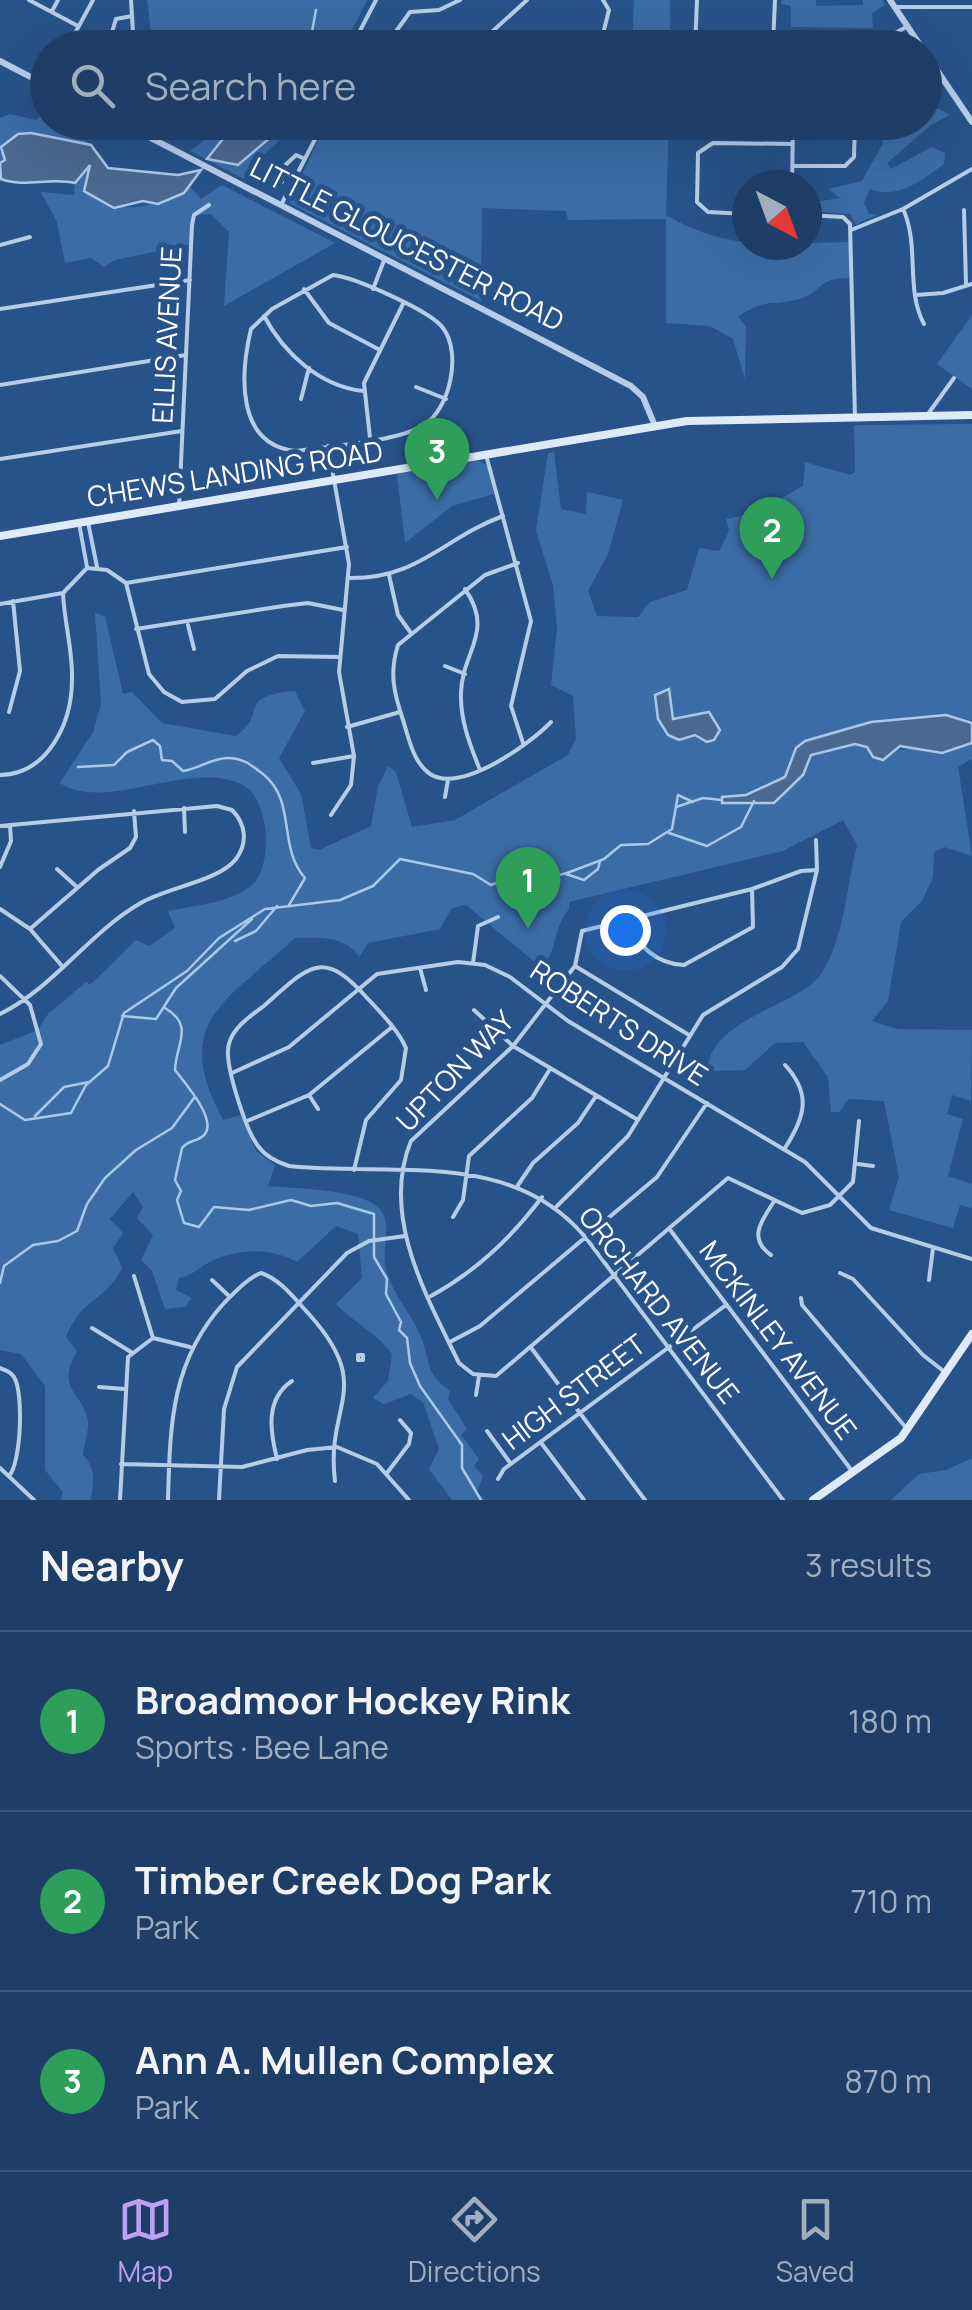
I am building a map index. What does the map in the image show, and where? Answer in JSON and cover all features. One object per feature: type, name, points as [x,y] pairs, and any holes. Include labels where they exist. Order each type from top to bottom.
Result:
[{"type":"main road","name":"CHEWS LANDING ROAD","points":[[0,536],[655,426],[727,418],[972,415]]},
{"type":"main road","points":[[813,1500],[887,1451],[908,1430],[972,1334]]},
{"type":"street","points":[[29,0],[78,26]]},
{"type":"street","points":[[52,11],[58,0]]},
{"type":"street","points":[[76,30],[92,0]]},
{"type":"street","points":[[131,0],[133,30]]},
{"type":"street","points":[[358,30],[376,0]]},
{"type":"street","points":[[397,30],[410,12],[439,10],[460,0]]},
{"type":"street","points":[[494,30],[527,0]]},
{"type":"street","points":[[603,0],[609,10],[604,30]]},
{"type":"street","points":[[696,30],[697,0]]},
{"type":"street","points":[[774,30],[775,0]]},
{"type":"street","points":[[893,4],[972,7]]},
{"type":"street","points":[[893,4],[911,30]]},
{"type":"street","points":[[113,30],[116,19],[132,16]]},
{"type":"street","points":[[900,30],[908,26]]},
{"type":"street","points":[[0,61],[30,76]]},
{"type":"street","points":[[942,77],[972,122]]},
{"type":"street","name":"LITTLE GLOUCESTER ROAD","points":[[155,140],[631,386],[644,398],[655,426]]},
{"type":"street","points":[[281,205],[315,140]]},
{"type":"street","points":[[792,170],[793,140]]},
{"type":"street","points":[[792,166],[845,166],[854,157],[854,140]]},
{"type":"street","points":[[732,213],[708,212],[697,202],[698,153],[713,143],[793,144]]},
{"type":"street","points":[[282,182],[276,172],[286,162],[296,154],[305,159]]},
{"type":"street","points":[[851,230],[903,208],[972,168]]},
{"type":"street","name":"ELLIS AVENUE","points":[[180,506],[192,225],[194,215],[209,205]]},
{"type":"street","points":[[903,208],[910,226],[916,294],[924,324]]},
{"type":"street","points":[[916,294],[942,294],[969,284],[964,210]]},
{"type":"street","points":[[822,216],[843,217],[851,230],[854,416]]},
{"type":"street","points":[[0,245],[30,237]]},
{"type":"street","points":[[372,288],[385,258]]},
{"type":"street","points":[[333,276],[372,288],[437,321],[449,340],[446,399],[422,427],[296,450],[268,444],[250,421],[246,401],[249,338],[264,316],[333,276]]},
{"type":"street","points":[[0,309],[190,280]]},
{"type":"street","points":[[304,290],[329,323],[378,349]]},
{"type":"street","points":[[370,438],[363,391],[378,349],[402,304]]},
{"type":"street","points":[[264,316],[284,349],[309,368],[363,391]]},
{"type":"street","points":[[0,385],[186,356]]},
{"type":"street","points":[[301,399],[309,368]]},
{"type":"street","points":[[928,414],[954,378]]},
{"type":"street","points":[[416,388],[446,399]]},
{"type":"street","points":[[0,459],[182,432]]},
{"type":"street","points":[[328,446],[349,578],[339,657],[354,756],[351,785],[331,815]]},
{"type":"street","points":[[486,454],[518,563],[530,636],[510,706],[524,745]]},
{"type":"street","points":[[349,578],[389,575],[421,564],[460,534],[504,516]]},
{"type":"street","points":[[84,522],[97,566]]},
{"type":"street","points":[[84,522],[88,568]]},
{"type":"street","points":[[0,604],[63,594],[88,568],[97,566],[126,582],[346,547]]},
{"type":"street","points":[[518,563],[485,575],[398,645],[392,683],[420,764],[431,774],[448,780],[480,770],[524,745],[551,722]]},
{"type":"street","points":[[389,575],[395,606],[412,633]]},
{"type":"street","points":[[126,582],[144,663],[156,683],[172,698],[192,704],[215,699],[262,661],[297,655],[339,657]]},
{"type":"street","points":[[465,589],[476,604],[479,630],[465,674],[461,711],[480,770]]},
{"type":"street","points":[[0,775],[36,765],[53,746],[64,720],[72,680],[63,594]]},
{"type":"street","points":[[9,712],[20,671],[13,601]]},
{"type":"street","points":[[136,630],[308,603],[344,610]]},
{"type":"street","points":[[188,622],[194,649]]},
{"type":"street","points":[[445,666],[465,674]]},
{"type":"street","points":[[347,727],[400,712]]},
{"type":"street","points":[[312,763],[354,756]]},
{"type":"street","points":[[445,797],[448,780]]},
{"type":"street","points":[[0,826],[134,811],[226,807],[238,816],[244,840],[234,862],[220,873],[167,889],[118,916],[25,998],[0,1014]]},
{"type":"street","points":[[184,808],[185,832]]},
{"type":"street","points":[[30,929],[77,887],[130,848],[136,836],[134,811]]},
{"type":"street","points":[[0,867],[10,842],[10,825]]},
{"type":"street","points":[[556,1206],[628,1136],[689,1035],[711,1009],[770,975],[794,954],[806,926],[817,870],[816,840]]},
{"type":"street","points":[[57,869],[77,887]]},
{"type":"street","points":[[752,889],[753,926],[684,965],[664,961],[641,947],[628,919],[752,889],[801,871],[817,870]]},
{"type":"street","points":[[0,910],[30,929],[62,966]]},
{"type":"street","points":[[473,963],[478,926],[498,918]]},
{"type":"street","name":"UPTON WAY","points":[[479,1376],[462,1367],[405,1236],[404,1172],[411,1141],[513,1046],[575,966],[582,931],[628,919]]},
{"type":"street","name":"ROBERTS DRIVE","points":[[232,1073],[290,1047],[378,974],[473,963],[510,977],[544,1004],[785,1148],[805,1162],[871,1228],[972,1259]]},
{"type":"street","points":[[575,966],[689,1035]]},
{"type":"street","points":[[232,1073],[228,1057],[231,1037],[302,973],[314,967],[334,968],[358,988],[406,1048],[406,1070],[366,1120],[354,1170]]},
{"type":"street","points":[[420,968],[426,990]]},
{"type":"street","points":[[0,976],[25,998],[41,1044],[28,1064],[0,1080]]},
{"type":"street","points":[[474,1010],[513,1046],[638,1120]]},
{"type":"street","points":[[246,1122],[310,1095],[392,1026]]},
{"type":"street","points":[[785,1065],[800,1082],[805,1105],[785,1148]]},
{"type":"street","points":[[453,1218],[464,1200],[469,1156],[532,1098],[550,1069]]},
{"type":"street","name":"ORCHARD AVENUE","points":[[232,1073],[254,1142],[271,1160],[289,1166],[466,1176],[518,1186],[556,1206],[586,1238],[783,1500]]},
{"type":"street","points":[[310,1095],[318,1109]]},
{"type":"street","points":[[518,1186],[533,1163],[578,1123],[596,1096]]},
{"type":"street","points":[[450,1342],[480,1326],[671,1162],[707,1103]]},
{"type":"street","points":[[476,1395],[479,1376],[501,1374],[728,1178],[807,1214],[840,1198],[853,1182],[858,1164],[859,1121]]},
{"type":"street","points":[[858,1164],[873,1166]]},
{"type":"street","points":[[429,1297],[497,1248],[520,1227],[542,1197]]},
{"type":"street","points":[[771,1255],[759,1244],[756,1234],[775,1200]]},
{"type":"street","name":"MCKINLEY AVENUE","points":[[671,1231],[854,1472]]},
{"type":"street","points":[[219,1500],[224,1409],[237,1367],[297,1302],[358,1245],[405,1236]]},
{"type":"street","points":[[928,1280],[933,1248]]},
{"type":"street","points":[[840,1273],[853,1279],[923,1355],[946,1373]]},
{"type":"street","points":[[168,1500],[171,1412],[190,1346],[230,1297],[256,1274],[265,1274],[297,1302],[328,1336],[343,1364],[345,1401],[335,1481]]},
{"type":"street","points":[[134,1276],[153,1338]]},
{"type":"street","points":[[212,1280],[230,1297]]},
{"type":"street","points":[[801,1298],[802,1305],[908,1430]]},
{"type":"street","name":"HIGH STREET","points":[[498,1479],[511,1464],[726,1305]]},
{"type":"street","points":[[92,1328],[106,1332],[131,1352]]},
{"type":"street","points":[[120,1500],[124,1389],[131,1352],[153,1338],[190,1346]]},
{"type":"street","points":[[532,1348],[645,1500]]},
{"type":"street","points":[[343,1364],[357,1358]]},
{"type":"street","points":[[0,1368],[11,1374],[17,1386],[19,1456],[9,1476]]},
{"type":"street","points":[[278,1459],[272,1437],[272,1410],[282,1388],[292,1381]]},
{"type":"street","points":[[100,1387],[124,1389]]},
{"type":"street","points":[[387,1472],[410,1440],[411,1433],[400,1420]]},
{"type":"street","points":[[487,1432],[511,1464]]},
{"type":"street","points":[[540,1442],[584,1500]]},
{"type":"street","points":[[121,1464],[253,1466],[337,1447],[387,1472],[407,1499]]},
{"type":"street","points":[[0,1468],[34,1500]]},
{"type":"shaded area","points":[[147,0],[367,0],[352,30],[151,30]]},
{"type":"shaded area","points":[[634,0],[670,0],[670,30],[633,30]]},
{"type":"shaded area","points":[[782,0],[816,0],[816,6],[863,5],[863,0],[882,0],[885,5],[872,13],[873,28],[791,27],[791,6],[781,4]]},
{"type":"shaded area","points":[[10,114],[30,119],[30,134],[24,133],[1,147],[5,160],[0,163],[0,118]]},
{"type":"shaded area","points":[[30,133],[30,140],[91,145],[108,168],[178,175],[201,170],[184,193],[158,204],[143,201],[114,208],[84,191],[90,165],[75,183],[19,183],[1,179],[0,163],[5,160],[1,147],[18,134]]},
{"type":"shaded area","points":[[204,140],[280,140],[245,172],[244,179],[190,151]]},
{"type":"shaded area","points":[[222,140],[267,140],[238,165],[207,159]]},
{"type":"shaded area","points":[[318,140],[668,140],[666,215],[732,240],[732,260],[822,260],[822,243],[850,242],[849,278],[830,280],[806,296],[763,304],[738,316],[746,327],[745,379],[733,339],[710,326],[666,323],[666,219],[568,220],[566,211],[482,208],[481,301],[289,203]]},
{"type":"shaded area","points":[[882,140],[914,140],[887,163],[891,169],[932,147],[945,153],[944,164],[918,182],[890,192],[870,189],[864,203],[869,214],[877,215],[856,224],[850,214],[822,212],[822,201],[840,198],[829,189],[862,181]]},
{"type":"shaded area","points":[[91,165],[83,190],[111,204],[148,205],[189,186],[201,199],[222,185],[335,243],[224,306],[229,232],[211,214],[195,215],[191,244],[115,260],[104,267],[91,258],[65,263],[57,222],[41,192],[74,195],[75,183]]},
{"type":"shaded area","points":[[972,315],[972,389],[937,364]]},
{"type":"shaded area","points":[[972,424],[972,723],[946,715],[898,719],[805,741],[796,748],[785,777],[746,795],[723,797],[752,801],[776,796],[796,780],[811,755],[856,744],[868,747],[873,757],[900,750],[972,743],[972,759],[958,767],[972,856],[944,847],[934,852],[933,877],[922,901],[901,922],[888,1001],[872,1021],[897,1029],[972,1030],[971,1101],[952,1095],[947,1114],[963,1119],[948,1176],[972,1184],[972,1208],[960,1205],[953,1228],[889,1210],[899,1177],[884,1101],[849,1099],[839,1112],[831,1112],[828,1077],[803,1042],[775,1043],[745,1070],[714,1071],[708,1065],[714,1049],[726,1035],[811,985],[829,960],[840,929],[857,845],[843,820],[783,851],[569,902],[542,968],[466,905],[452,908],[440,929],[368,943],[359,957],[339,941],[295,938],[213,1016],[204,1036],[202,1059],[208,1086],[223,1120],[241,1115],[256,1151],[275,1165],[268,1186],[350,1195],[378,1207],[386,1229],[386,1270],[422,1339],[433,1373],[450,1391],[448,1399],[467,1429],[461,1435],[479,1459],[474,1466],[483,1476],[477,1492],[485,1500],[452,1500],[429,1469],[439,1449],[423,1402],[411,1394],[384,1404],[373,1398],[388,1381],[392,1354],[336,1304],[362,1278],[358,1234],[336,1226],[297,1262],[265,1252],[241,1252],[219,1258],[179,1278],[176,1290],[191,1298],[185,1307],[165,1309],[152,1271],[141,1260],[153,1235],[137,1218],[143,1207],[133,1192],[110,1219],[123,1233],[113,1248],[122,1268],[115,1280],[79,1314],[66,1337],[77,1351],[69,1382],[88,1421],[83,1455],[92,1470],[93,1481],[91,1500],[60,1500],[63,1492],[45,1470],[45,1386],[21,1354],[0,1350],[0,1045],[38,1030],[48,1014],[86,982],[90,985],[136,940],[149,946],[175,928],[168,911],[214,902],[247,889],[261,872],[266,844],[258,801],[241,784],[220,778],[196,778],[100,792],[79,791],[60,783],[93,732],[101,704],[95,613],[105,616],[123,694],[132,692],[162,723],[236,736],[246,728],[259,701],[295,691],[305,711],[279,758],[301,794],[311,848],[319,850],[371,826],[378,786],[388,766],[396,772],[412,827],[455,820],[568,755],[576,739],[573,696],[551,685],[557,628],[553,585],[536,531],[548,453],[554,452],[561,509],[586,514],[587,492],[623,500],[608,554],[588,591],[597,616],[638,617],[650,602],[687,590],[699,548],[719,551],[729,531],[726,519],[755,513],[803,486],[805,462],[850,475],[855,472],[854,425]]},
{"type":"shaded area","points":[[478,460],[487,466],[494,494],[452,506],[405,543],[397,474]]},
{"type":"shaded area","points":[[669,689],[673,719],[709,712],[720,730],[714,740],[707,742],[695,735],[679,740],[668,735],[658,719],[655,695]]},
{"type":"shaded area","points":[[946,715],[972,723],[972,743],[942,753],[900,746],[883,760],[873,757],[867,747],[855,744],[811,755],[803,775],[774,803],[722,803],[722,797],[746,795],[785,777],[796,748],[805,741],[871,722]]},
{"type":"shaded area","points":[[972,1458],[972,1500],[891,1500],[919,1474],[946,1470]]},
{"type":"waterway","points":[[312,30],[316,10]]},
{"type":"waterway","points":[[78,767],[114,765],[127,752],[153,740],[160,746],[162,760],[172,761],[183,771],[222,758],[251,765],[280,797],[291,852],[305,878],[289,905]]},
{"type":"waterway","points":[[524,877],[539,880],[567,873],[604,859],[621,845],[648,844],[672,829],[678,795],[693,802]]},
{"type":"waterway","points":[[676,807],[703,798],[722,800]]},
{"type":"waterway","points":[[669,833],[707,846],[741,827],[754,801]]},
{"type":"waterway","points":[[0,1104],[25,1120],[71,1113],[86,1085],[108,1066],[124,1013],[187,971],[219,938],[265,909],[340,900],[373,886],[400,859],[473,874],[491,885],[537,868],[553,874]]},
{"type":"waterway","points":[[566,874],[584,880],[598,869],[600,861]]},
{"type":"waterway","points":[[235,941],[256,931],[277,906]]},
{"type":"waterway","points":[[122,1016],[156,1019],[176,988],[252,919]]},
{"type":"waterway","points":[[165,1008],[182,1028],[175,1070],[199,1102],[207,1121],[203,1136],[182,1148],[175,1180],[181,1191],[177,1200],[184,1223],[199,1227],[214,1207],[249,1210],[291,1200],[311,1206],[337,1203],[374,1214],[374,1257],[387,1279],[386,1294],[401,1322],[399,1330],[407,1338],[410,1363],[420,1386],[462,1445],[462,1468],[481,1500]]},
{"type":"waterway","points":[[35,1116],[64,1087],[89,1082]]},
{"type":"waterway","points":[[0,1283],[4,1266],[33,1245],[58,1241],[77,1231],[87,1204],[105,1178],[136,1150],[172,1128],[194,1098]]},
{"type":"place","name":"Ann A. Mullen Complex","points":[[437,500]]},
{"type":"place","name":"Timber Creek Dog Park","points":[[772,579]]},
{"type":"place","name":"Broadmoor Hockey Rink","points":[[528,929]]}]
